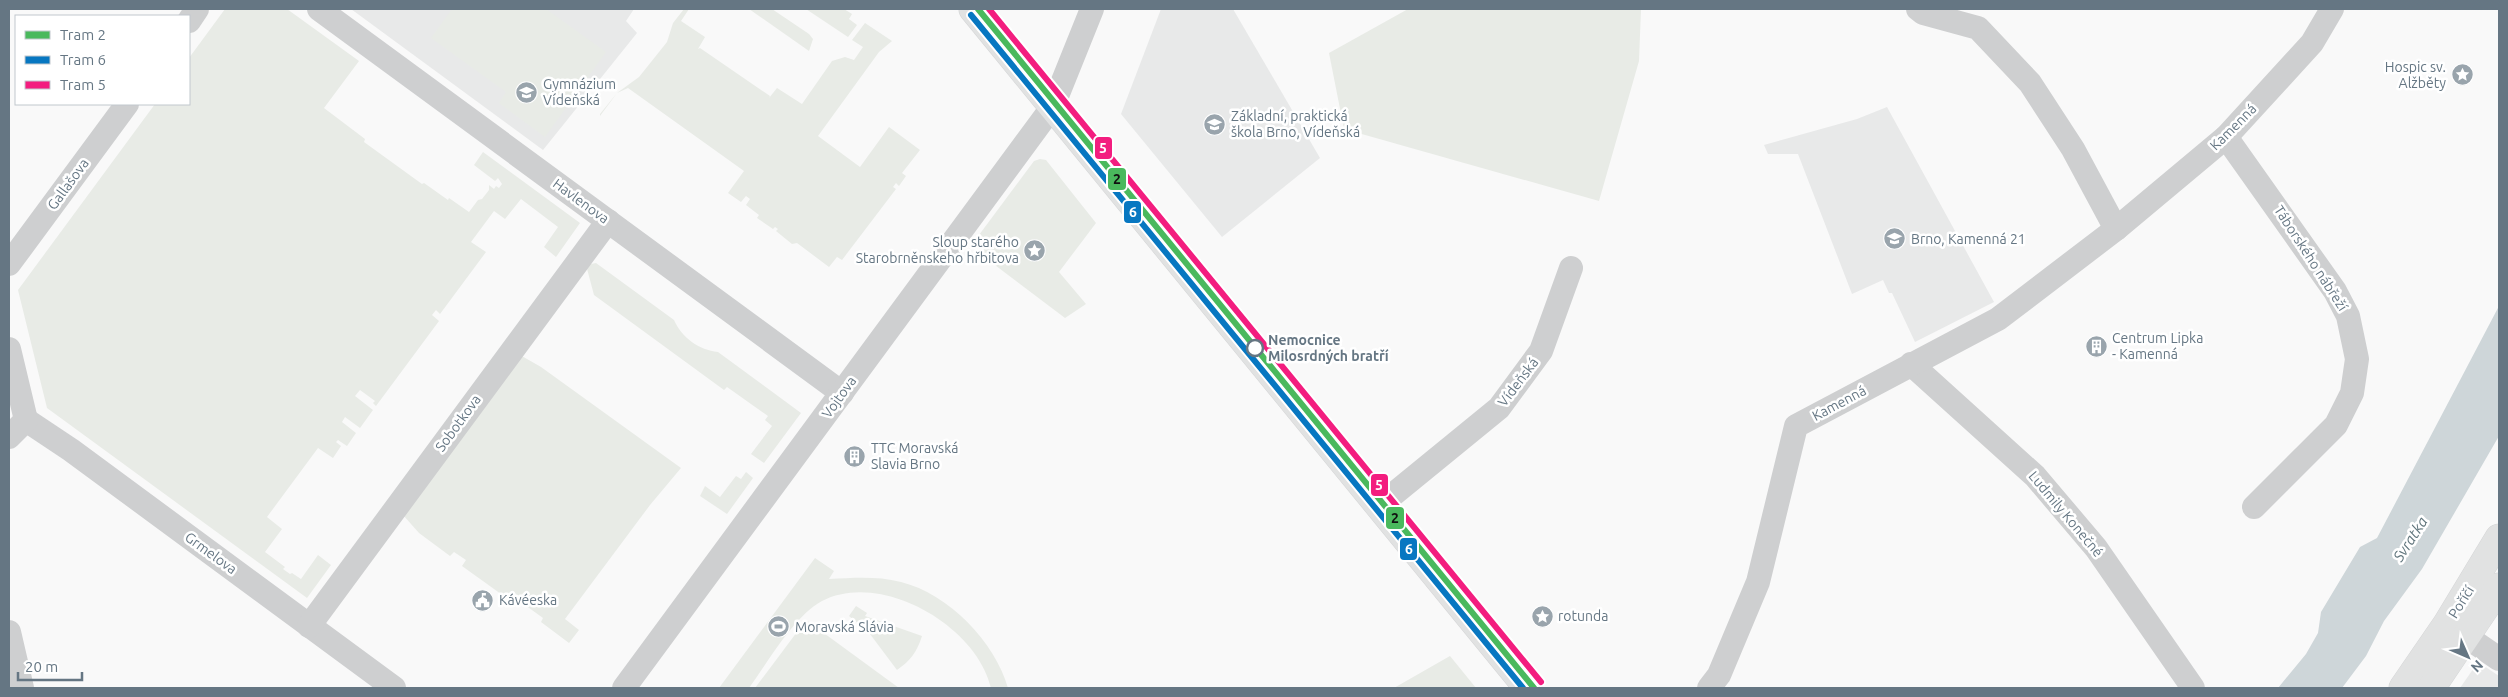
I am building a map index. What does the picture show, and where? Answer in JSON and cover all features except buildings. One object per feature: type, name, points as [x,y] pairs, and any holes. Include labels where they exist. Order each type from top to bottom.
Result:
[{"type":"main road","points":[[974,9],[1528,688]]},
{"type":"main road","name":"Poříčí","points":[[2403,688],[2447,624],[2499,538]]},
{"type":"main road","name":"Poříčí","points":[[2431,688],[2467,637],[2498,598]]},
{"type":"street","points":[[190,19],[198,9]]},
{"type":"street","name":"Havlenova","points":[[319,9],[842,393]]},
{"type":"street","name":"Vojtova","points":[[624,688],[1053,106],[1092,9]]},
{"type":"street","points":[[1918,9],[1923,13],[1978,28],[2030,83],[2073,149],[2116,229]]},
{"type":"street","name":"Kamenná","points":[[1709,688],[1719,675],[1758,582],[1796,426],[1998,319],[2116,229],[2226,137],[2312,43],[2332,9]]},
{"type":"street","name":"Gallašova","points":[[9,264],[126,105]]},
{"type":"street","name":"Táborského nábřeží","points":[[2226,137],[2335,291],[2348,316],[2357,359],[2352,393],[2336,425],[2254,507]]},
{"type":"street","name":"Sobotkova","points":[[309,626],[608,221]]},
{"type":"street","name":"Vídeňská","points":[[1379,506],[1498,408],[1541,351],[1571,268]]},
{"type":"street","points":[[9,349],[26,420],[9,437]]},
{"type":"street","name":"Ludmily Konečné","points":[[1911,364],[2035,476],[2096,548],[2193,688]]},
{"type":"street","name":"Grmelova","points":[[26,420],[71,450],[394,688]]},
{"type":"street","points":[[9,632],[22,688]]},
{"type":"street","points":[[2467,637],[2499,659]]},
{"type":"shaded area","points":[[225,9],[287,9],[359,61],[324,108],[365,139],[364,142],[422,184],[424,183],[469,212],[489,190],[489,185],[494,189],[496,186],[499,188],[502,184],[498,178],[495,181],[474,165],[483,152],[580,223],[556,257],[544,247],[558,227],[521,199],[505,219],[494,211],[471,242],[486,252],[440,314],[436,310],[432,315],[439,321],[376,406],[373,403],[375,401],[360,390],[355,396],[373,410],[360,428],[345,417],[342,422],[356,433],[347,446],[338,440],[336,442],[341,446],[333,458],[318,448],[267,517],[282,529],[265,552],[285,567],[283,569],[301,579],[318,555],[331,565],[307,598],[47,408],[18,290],[154,105],[190,105],[190,57]]},
{"type":"shaded area","name":"Gymnázium Vídeňská","points":[[351,9],[634,9],[626,21],[637,33],[543,150]]},
{"type":"shaded area","points":[[452,9],[546,9],[606,52],[545,137],[499,103],[506,92],[431,38]]},
{"type":"shaded area","points":[[684,9],[689,9],[681,21],[705,37],[698,49],[700,48],[770,96],[769,98],[777,88],[802,104],[832,61],[845,57],[854,60],[863,47],[852,40],[865,23],[892,41],[879,52],[818,136],[860,167],[889,127],[920,150],[902,173],[906,176],[899,186],[896,183],[893,187],[896,189],[842,260],[837,257],[829,267],[797,243],[792,244],[776,231],[778,229],[775,227],[773,229],[757,218],[759,215],[746,205],[750,199],[746,196],[741,202],[728,193],[744,171],[628,88],[617,93],[639,77],[667,42],[673,23]]},
{"type":"shaded area","points":[[749,9],[772,9],[809,34],[813,39],[809,51]]},
{"type":"shaded area","points":[[806,9],[844,9],[852,14],[849,19],[857,25],[848,37]]},
{"type":"shaded area","name":"Základní, praktická škola Brno, Vídeňská","points":[[1161,9],[1233,9],[1320,158],[1222,237],[1121,114]]},
{"type":"shaded area","points":[[1408,9],[1641,9],[1639,61],[1599,201],[1344,129],[1329,53]]},
{"type":"shaded area","points":[[617,93],[600,116],[600,114]]},
{"type":"shaded area","name":"Brno, Kamenná 21","points":[[1887,107],[1994,302],[1915,342],[1892,293],[1889,293],[1883,280],[1852,294],[1798,154],[1768,154],[1764,145],[1857,119]]},
{"type":"shaded area","points":[[1046,160],[1096,223],[1059,272],[1086,304],[1065,318],[987,259],[979,245],[979,235],[1034,161]]},
{"type":"shaded area","points":[[596,263],[674,320],[686,338],[704,349],[718,352],[801,413],[764,463],[751,454],[772,426],[765,420],[768,416],[727,387],[724,390],[594,295],[586,265]]},
{"type":"shaded area","points":[[520,355],[541,367],[681,468],[650,505],[565,619],[579,630],[569,643],[541,622],[543,618],[518,600],[515,604],[462,566],[466,560],[454,552],[450,556],[419,533],[403,515]]},
{"type":"shaded area","points":[[746,472],[753,478],[727,514],[700,496],[705,486],[720,497],[736,476],[741,479]]},
{"type":"shaded area","name":"Moravská Slávia","points":[[815,558],[834,571],[829,579],[865,578],[892,580],[919,588],[936,597],[968,622],[981,637],[1002,671],[1008,688],[991,688],[982,665],[967,644],[947,625],[923,610],[898,599],[871,593],[846,593],[822,601],[801,617],[749,688],[719,688]]},
{"type":"shaded area","points":[[856,606],[867,613],[865,616],[922,636],[912,656],[897,670],[861,622],[859,624],[849,616]]},
{"type":"shaded area","points":[[806,620],[899,688],[755,688]]},
{"type":"shaded area","points":[[1450,656],[1476,688],[1394,688]]},
{"type":"shaded area","points":[[2478,662],[2499,676],[2499,688],[2460,688]]},
{"type":"water","name":"Svratka","points":[[2499,306],[2499,436],[2422,569],[2384,621],[2366,656],[2342,688],[2278,688],[2306,654],[2318,633],[2321,612],[2360,547],[2377,538]]},
{"type":"tram line","name":"2","points":[[978,9],[1534,688]]},
{"type":"tram line","name":"5","points":[[989,9],[1541,682]]},
{"type":"tram line","name":"6","points":[[971,15],[1523,688]]},
{"type":"place","name":"Hospic sv. Alžběty","points":[[2462,75]]},
{"type":"place","name":"Gymnázium Vídeňská","points":[[527,92]]},
{"type":"place","name":"Základní, praktická škola Brno, Vídeňská","points":[[1215,124]]},
{"type":"place","name":"Brno, Kamenná 21","points":[[1895,239]]},
{"type":"place","name":"Sloup starého Starobrněnskeho hřbitova","points":[[1035,250]]},
{"type":"place","name":"Centrum Lipka - Kamenná","points":[[2096,346]]},
{"type":"place","name":"Nemocnice Milosrdných bratří","points":[[1255,348]]},
{"type":"place","name":"TTC Moravská Slavia Brno","points":[[855,456]]},
{"type":"place","name":"Kávéeska","points":[[483,600]]},
{"type":"place","name":"rotunda","points":[[1542,616]]},
{"type":"place","name":"Moravská Slávia","points":[[779,627]]}]
